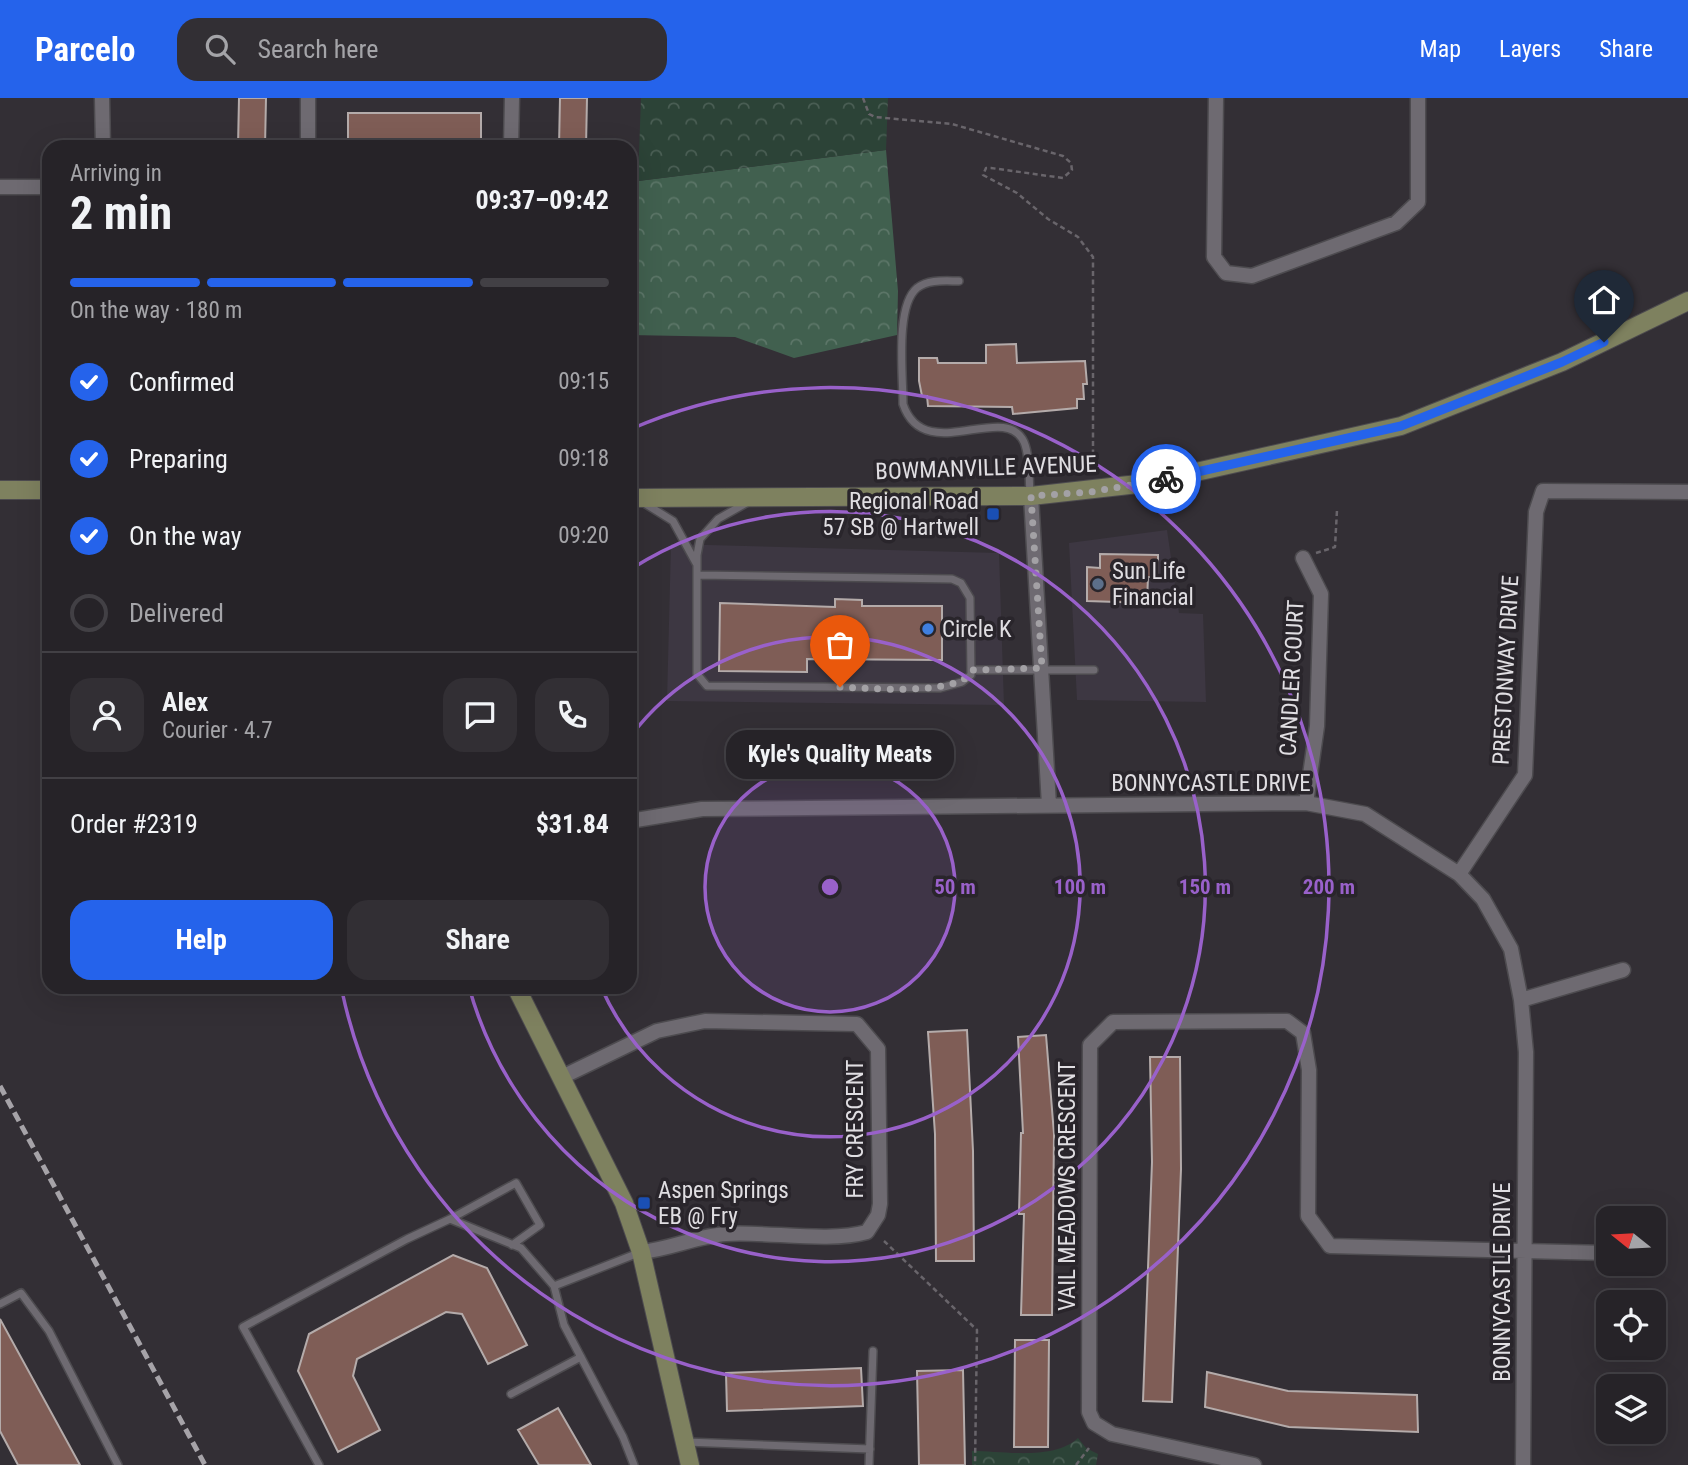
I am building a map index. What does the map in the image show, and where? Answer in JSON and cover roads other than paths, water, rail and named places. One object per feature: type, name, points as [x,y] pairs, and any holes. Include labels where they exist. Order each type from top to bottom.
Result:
[{"type":"main road","name":"BOWMANVILLE AVENUE","points":[[637,498],[1031,496],[1147,483],[1401,426],[1562,362],[1688,301]]},
{"type":"main road","points":[[0,490],[42,490]]},
{"type":"main road","points":[[520,994],[624,1203],[641,1252],[690,1465]]},
{"type":"street","points":[[102,98],[103,140]]},
{"type":"street","points":[[308,98],[308,140]]},
{"type":"street","points":[[511,140],[512,98]]},
{"type":"street","points":[[1216,98],[1214,257],[1226,273],[1252,276],[1396,223],[1418,202],[1418,98]]},
{"type":"street","points":[[0,187],[42,187]]},
{"type":"street","name":"PRESTONWAY DRIVE","points":[[1459,874],[1525,775],[1536,512],[1543,491],[1688,492]]},
{"type":"street","points":[[1031,496],[1049,805]]},
{"type":"street","name":"CANDLER COURT","points":[[1303,558],[1321,594],[1317,726],[1306,803]]},
{"type":"street","name":"BONNYCASTLE DRIVE","points":[[637,820],[702,809],[1306,803],[1365,814],[1459,874],[1483,899],[1511,949],[1521,1000],[1526,1052],[1523,1465]]},
{"type":"street","points":[[1521,1000],[1623,970]]},
{"type":"street","name":"FRY CRESCENT","points":[[562,1077],[656,1031],[705,1021],[857,1024],[878,1049],[880,1203],[878,1215],[867,1232],[845,1235],[718,1235],[670,1249],[641,1252]]},
{"type":"street","name":"VAIL MEADOWS CRESCENT","points":[[1254,1465],[1112,1434],[1094,1423],[1089,1412],[1090,1045],[1113,1022],[1287,1021],[1303,1032],[1309,1070],[1308,1216],[1330,1245],[1375,1249],[1526,1248]]},
{"type":"street","points":[[1526,1248],[1596,1252]]},
{"type":"lane","points":[[959,281],[940,280],[919,286],[905,306],[903,404],[907,416],[915,425],[938,433],[1000,428],[1015,432],[1025,444],[1031,496]]},
{"type":"lane","points":[[698,571],[953,579],[961,583],[970,598],[973,670],[967,679],[940,688],[707,686],[697,674],[698,571],[699,546],[704,531],[732,510],[758,497]]},
{"type":"lane","points":[[637,501],[655,508],[673,521],[698,571]]},
{"type":"lane","points":[[973,670],[1094,670]]},
{"type":"lane","points":[[319,1465],[243,1326],[516,1183],[540,1225],[512,1245]]},
{"type":"lane","points":[[450,1219],[520,1248],[554,1286],[564,1325],[635,1465]]},
{"type":"lane","points":[[554,1286],[641,1252]]},
{"type":"lane","points":[[0,1304],[21,1293],[49,1331],[118,1465]]},
{"type":"lane","points":[[869,1465],[873,1351]]},
{"type":"lane","points":[[511,1394],[581,1357]]},
{"type":"lane","points":[[685,1443],[870,1449]]},
{"type":"railway","points":[[0,1086],[205,1465]]},
{"type":"place","name":"Regional Road 57 SB @ Hartwell","points":[[993,514]]},
{"type":"place","name":"Sun Life Financial","points":[[1098,584]]},
{"type":"place","name":"Circle K","points":[[928,629]]},
{"type":"place","name":"Kyle's Quality Meats","points":[[840,687]]},
{"type":"place","name":"Aspen Springs EB @ Fry","points":[[644,1203]]}]
